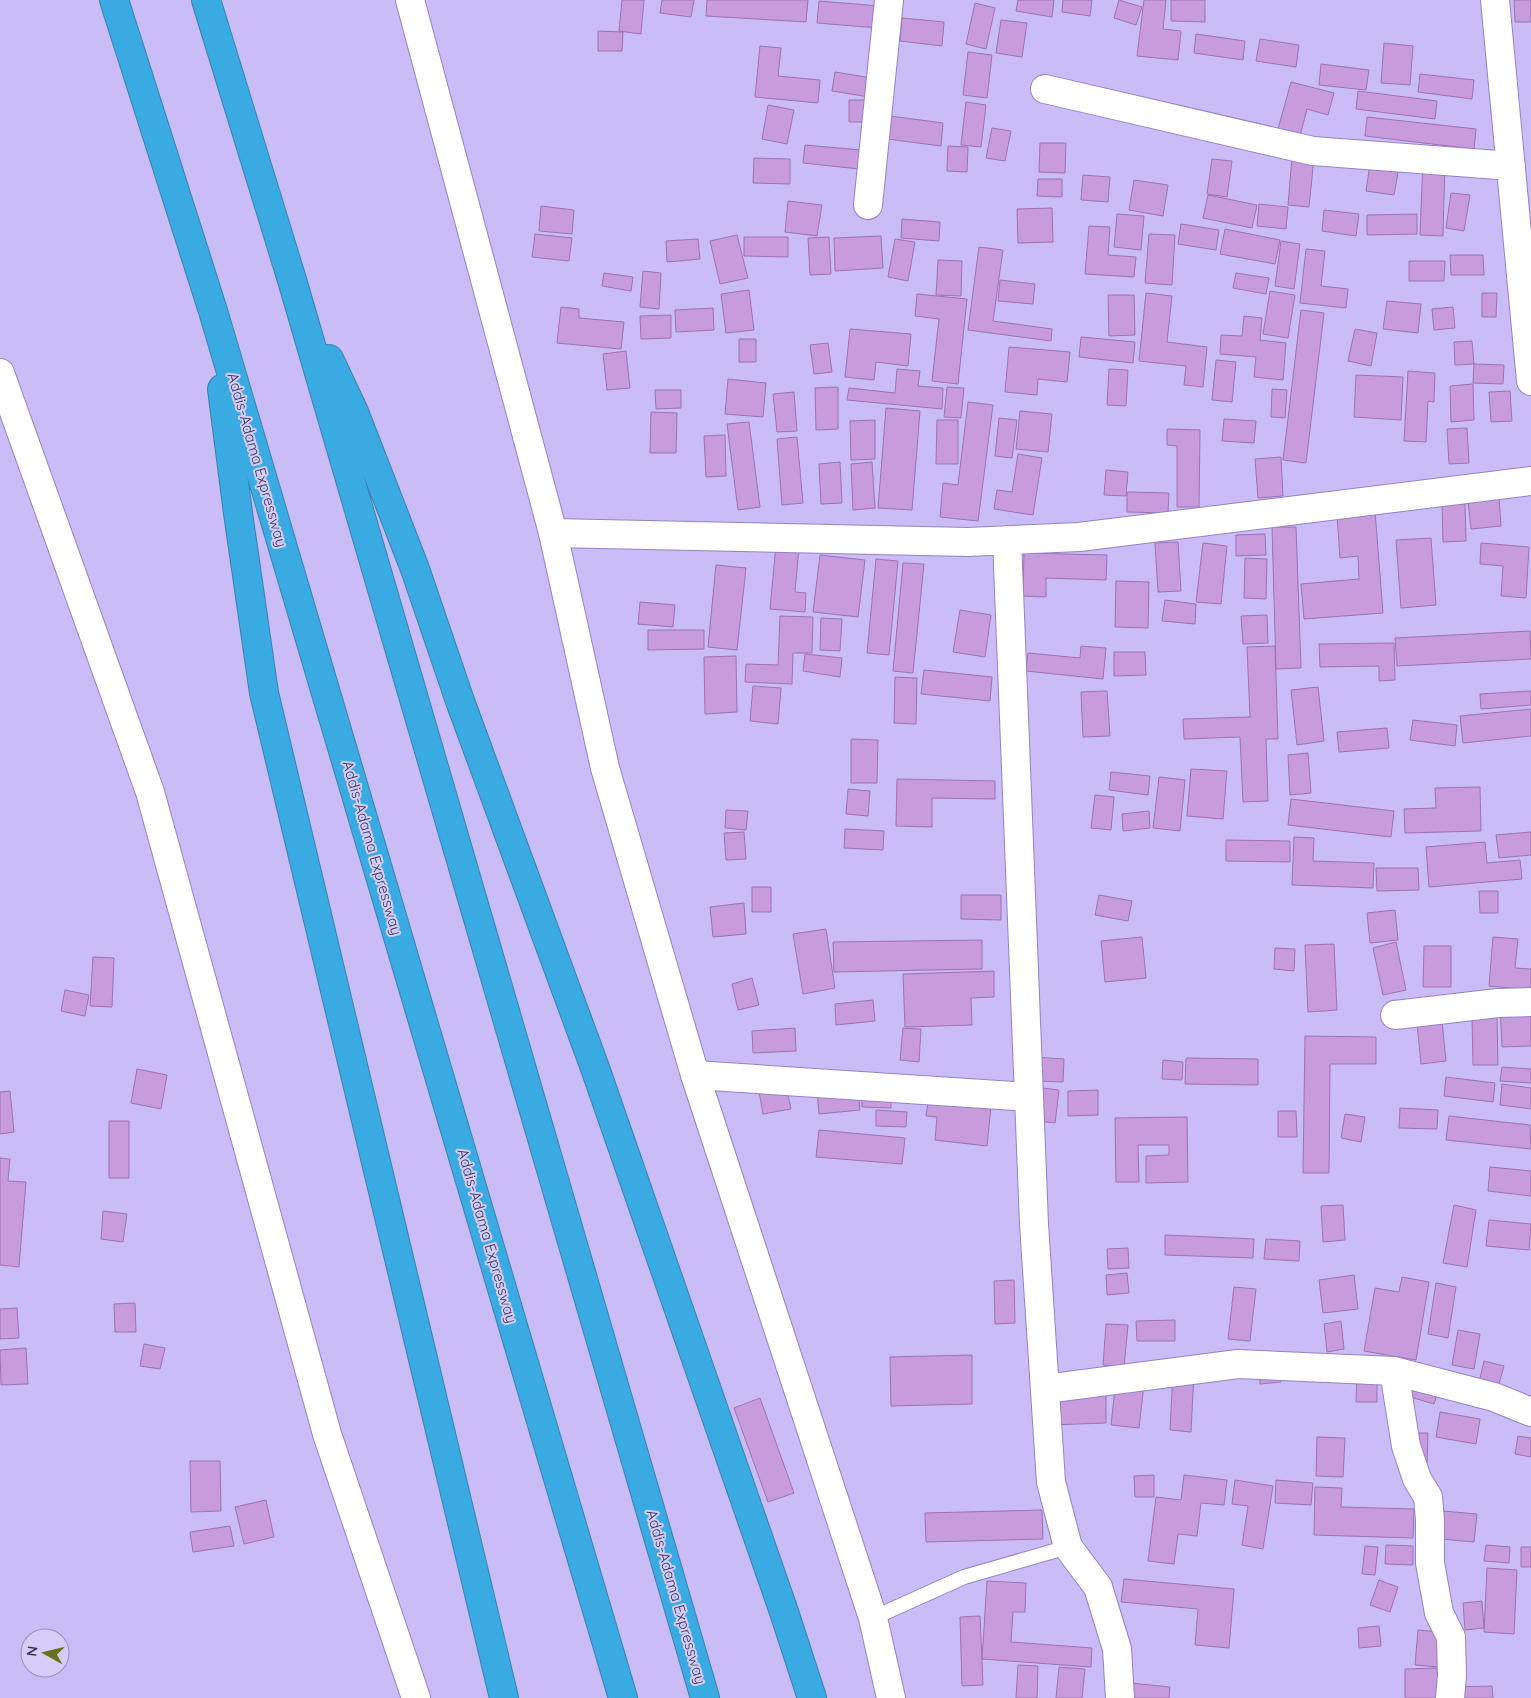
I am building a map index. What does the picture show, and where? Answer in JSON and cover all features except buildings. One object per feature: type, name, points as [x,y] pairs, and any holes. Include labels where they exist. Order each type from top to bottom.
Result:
[{"type":"highway","name":"Addis-Adama Expressway","points":[[114,0],[213,310],[623,1698]]},
{"type":"highway","name":"Addis-Adama Expressway","points":[[206,0],[292,280],[705,1698]]},
{"type":"highway","points":[[292,280],[354,412],[415,569],[467,720],[595,1068],[784,1612],[812,1698]]},
{"type":"highway","points":[[213,310],[238,513],[264,693],[504,1698]]},
{"type":"street","points":[[410,0],[553,533],[605,768],[695,1074],[872,1618],[891,1698]]},
{"type":"street","points":[[868,205],[889,0]]},
{"type":"street","points":[[1495,0],[1531,381]]},
{"type":"street","points":[[1045,89],[1313,151],[1510,166]]},
{"type":"street","points":[[0,373],[150,792],[327,1434],[416,1698]]},
{"type":"street","points":[[553,533],[958,542],[1079,537],[1531,481]]},
{"type":"street","points":[[1007,540],[1034,1224],[1051,1482],[1068,1547],[1098,1587],[1117,1648],[1120,1698]]},
{"type":"street","points":[[1395,1015],[1498,1003],[1531,1002]]},
{"type":"street","points":[[695,1074],[1029,1097]]},
{"type":"street","points":[[1045,1388],[1238,1364],[1394,1371],[1494,1397],[1531,1412]]},
{"type":"street","points":[[1394,1371],[1406,1446],[1417,1480],[1428,1497],[1430,1563],[1439,1613],[1451,1637],[1452,1676],[1450,1698]]},
{"type":"lane","points":[[872,1618],[964,1577],[1068,1547]]}]
